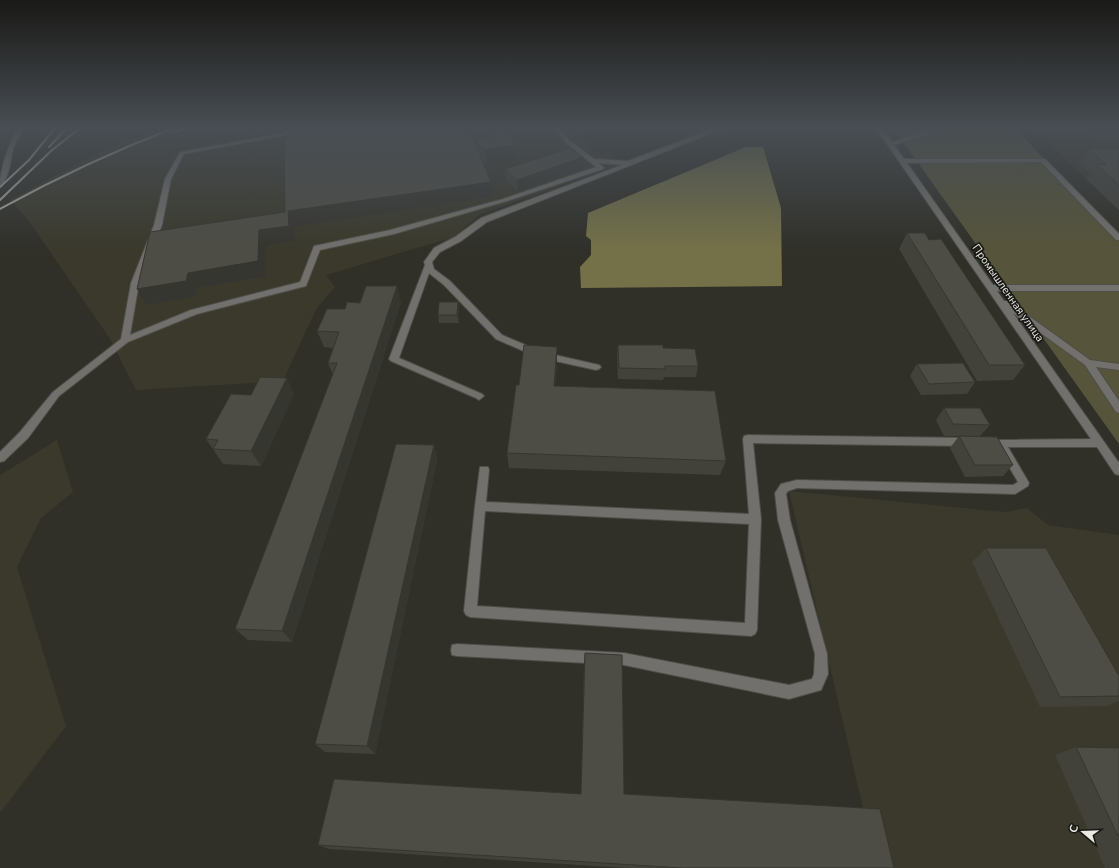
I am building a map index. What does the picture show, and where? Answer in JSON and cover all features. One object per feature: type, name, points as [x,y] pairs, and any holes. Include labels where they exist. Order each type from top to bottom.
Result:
[{"type":"street","points":[[0,183],[6,169]]},
{"type":"street","points":[[125,340],[135,283],[158,225],[168,179],[174,169]]},
{"type":"street","points":[[0,458],[24,435],[56,394],[125,340],[194,312],[303,284],[317,248],[391,232],[497,202],[599,169]]},
{"type":"street","points":[[479,396],[394,359],[430,258],[436,250],[458,239],[484,220],[620,169]]},
{"type":"street","name":"Промышленная улица","points":[[907,169],[1119,471]]},
{"type":"street","points":[[1052,169],[1119,238]]},
{"type":"street","points":[[428,266],[430,270],[448,283],[499,337],[540,355],[596,367]]},
{"type":"street","points":[[991,288],[1119,288]]},
{"type":"street","points":[[998,299],[1088,363],[1119,409]]},
{"type":"street","points":[[1088,363],[1119,367]]},
{"type":"street","points":[[484,470],[470,611],[751,630],[755,519],[748,439],[976,442]]},
{"type":"street","points":[[457,650],[624,659],[789,692],[816,685],[821,674],[821,654],[784,520],[780,493],[785,487],[797,484],[1015,490],[1024,483],[996,443],[1100,443]]},
{"type":"street","points":[[480,506],[755,519]]},
{"type":"shaded area","points":[[69,169],[608,169],[479,215],[454,237],[326,275],[335,287],[316,309],[283,381],[136,390],[110,339],[29,221],[10,200]]},
{"type":"shaded area","points":[[695,169],[769,169],[781,208],[782,286],[581,288],[580,267],[591,255],[591,240],[586,236],[588,213]]},
{"type":"shaded area","points":[[922,169],[1053,169],[1119,238],[1119,444]]},
{"type":"shaded area","points":[[1075,169],[1119,169],[1119,210]]},
{"type":"shaded area","points":[[57,440],[73,492],[41,518],[17,567],[66,726],[0,813],[0,475]]},
{"type":"shaded area","points":[[789,491],[1005,512],[1027,508],[1048,525],[1119,535],[1119,868],[877,868]]},
{"type":"building","points":[[284,169],[486,169],[491,182],[288,211],[289,226],[259,230],[258,261],[188,273],[186,281],[137,289],[150,232],[285,212]]},
{"type":"building","points":[[505,169],[507,169],[550,169],[517,180]]},
{"type":"building","points":[[1101,169],[1119,169],[1119,185]]},
{"type":"building","points":[[907,233],[925,233],[929,240],[941,239],[1025,365],[989,365]]},
{"type":"building","points":[[366,286],[397,286],[282,631],[235,629],[337,363],[328,363],[339,332],[317,331],[327,309],[345,309],[347,302],[360,303]]},
{"type":"building","points":[[439,302],[458,302],[457,315],[438,315]]},
{"type":"building","points":[[524,345],[557,347],[554,386],[715,391],[726,461],[507,453],[516,385],[519,385]]},
{"type":"building","points":[[618,345],[663,345],[663,348],[695,349],[698,366],[665,366],[665,369],[619,368]]},
{"type":"building","points":[[963,363],[975,382],[929,384],[917,364]]},
{"type":"building","points":[[260,377],[287,378],[251,451],[213,449],[218,440],[206,439],[231,394],[251,395]]},
{"type":"building","points":[[944,408],[980,408],[990,425],[953,424]]},
{"type":"building","points":[[959,436],[997,437],[1013,465],[975,465]]},
{"type":"building","points":[[396,444],[434,445],[367,746],[315,744]]},
{"type":"building","points":[[986,548],[1046,548],[1119,676],[1119,696],[1060,697]]},
{"type":"building","points":[[585,653],[622,655],[624,794],[880,809],[894,868],[682,868],[318,845],[334,779],[581,794]]},
{"type":"building","points":[[1076,747],[1119,748],[1119,838]]},
{"type":"railway","points":[[0,187],[20,169]]},
{"type":"railway","points":[[0,200],[33,169]]},
{"type":"railway","points":[[0,209],[42,186],[80,169]]}]
